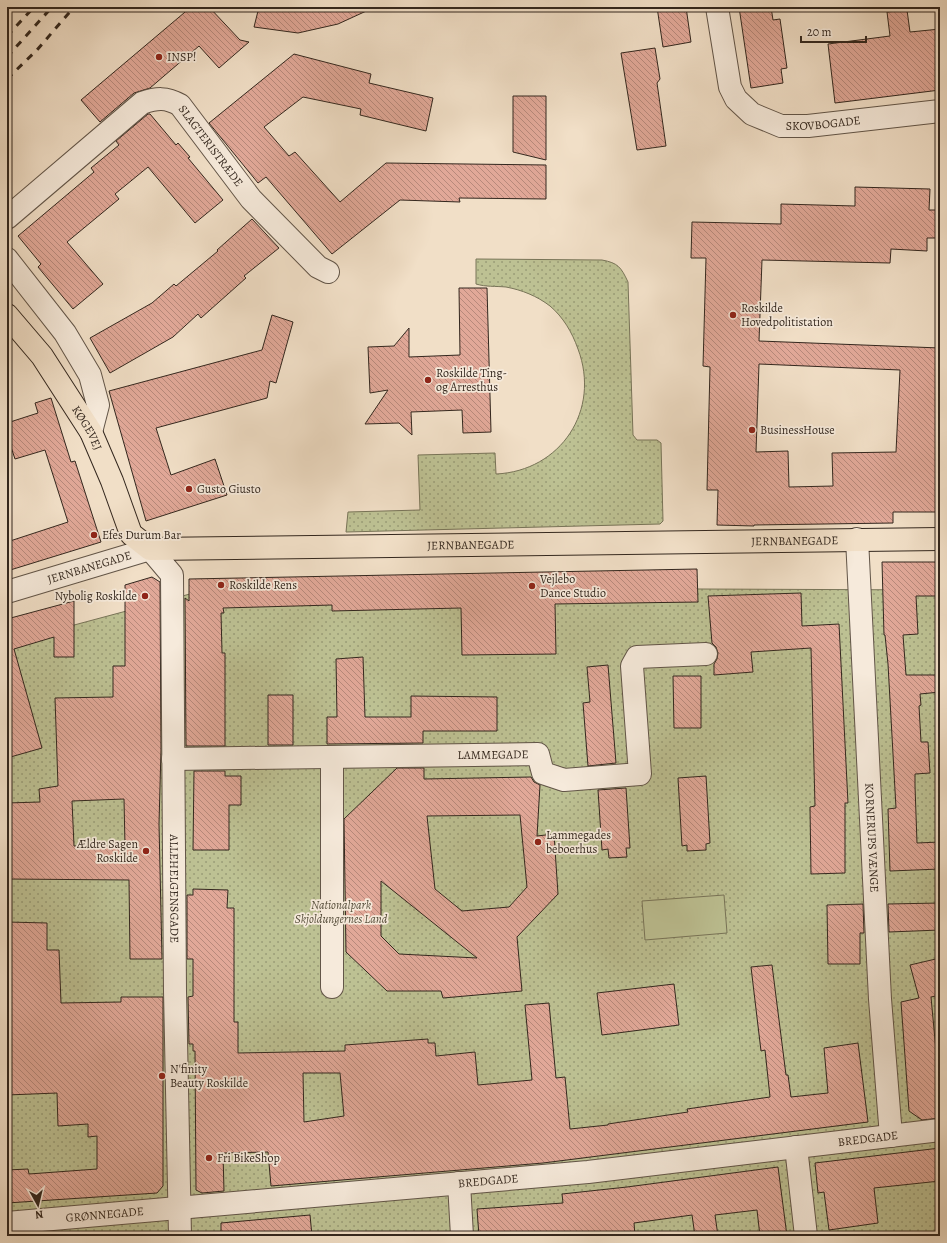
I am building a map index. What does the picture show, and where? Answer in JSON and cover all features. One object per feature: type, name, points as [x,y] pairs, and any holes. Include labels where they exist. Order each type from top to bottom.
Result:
[{"type":"main road","name":"KØGEVEJ","points":[[7,315],[42,356],[91,432],[112,482],[131,534],[150,549]]},
{"type":"main road","name":"JERNBANEGADE","points":[[150,549],[940,539]]},
{"type":"street","name":"SKOVBOGADE","points":[[717,7],[730,87],[736,99],[752,114],[781,126],[808,126],[940,111]]},
{"type":"street","name":"SLAGTERISTRÆDE","points":[[7,218],[142,103],[156,98],[170,100],[180,105],[251,199],[318,267],[328,272]]},
{"type":"street","points":[[7,259],[65,333],[90,375],[98,405],[91,432]]},
{"type":"street","name":"KORNERUPS VÆNGE","points":[[857,540],[880,999],[891,1136]]},
{"type":"street","name":"JERNBANEGADE","points":[[7,592],[150,549]]},
{"type":"street","name":"ALLEHELGENSGADE","points":[[150,549],[172,575],[175,991],[180,1236]]},
{"type":"street","name":"LAMMEGADE","points":[[173,759],[538,754],[543,773],[564,780],[640,774],[632,666],[637,657],[706,654]]},
{"type":"street","points":[[332,757],[332,987]]},
{"type":"street","name":"BREDGADE","points":[[179,1209],[588,1172],[940,1130]]},
{"type":"street","points":[[796,1147],[806,1236]]},
{"type":"street","points":[[460,1183],[462,1236]]},
{"type":"street","name":"GRØNNEGADE","points":[[7,1223],[179,1209]]},
{"type":"green space","points":[[476,259],[602,260],[615,264],[621,269],[628,282],[633,435],[637,440],[657,440],[661,443],[663,521],[660,524],[346,532],[348,512],[420,510],[418,455],[495,453],[496,474],[519,470],[539,462],[557,449],[570,433],[579,415],[584,394],[584,372],[578,349],[567,325],[550,306],[529,294],[506,287],[476,284]]},
{"type":"green space","name":"Nationalpark Skjoldungernes Land","points":[[216,587],[940,590],[940,1236],[7,1236],[7,643]]},
{"type":"green space","points":[[724,895],[727,933],[645,940],[642,901]]},
{"type":"building","name":"INSP!","points":[[191,7],[209,7],[240,40],[249,42],[219,68],[199,46],[150,88],[134,93],[100,122],[81,100]]},
{"type":"building","points":[[259,7],[375,7],[338,24],[298,33],[254,27]]},
{"type":"building","points":[[657,7],[686,7],[691,42],[663,47]]},
{"type":"building","points":[[739,7],[771,7],[773,20],[780,19],[787,68],[781,69],[783,83],[751,88]]},
{"type":"building","points":[[907,10],[910,32],[940,29],[940,90],[835,103],[828,44],[890,36],[887,12]]},
{"type":"building","points":[[655,48],[660,79],[657,83],[666,146],[637,150],[621,53]]},
{"type":"building","points":[[294,54],[371,74],[369,83],[433,98],[426,131],[360,115],[361,109],[303,97],[264,127],[289,156],[295,152],[340,202],[386,163],[546,165],[546,199],[459,198],[460,202],[400,200],[332,254],[266,177],[258,183],[209,123]]},
{"type":"building","points":[[513,96],[546,96],[546,160],[513,152]]},
{"type":"building","points":[[148,114],[150,114],[176,145],[178,143],[190,157],[188,158],[223,200],[195,223],[148,167],[115,194],[119,199],[67,242],[103,284],[73,309],[38,267],[41,264],[18,236],[94,172],[91,168],[119,145],[116,141]]},
{"type":"building","points":[[855,187],[930,189],[929,210],[938,210],[937,238],[927,238],[927,251],[891,249],[890,263],[762,260],[759,341],[940,348],[940,512],[893,512],[893,523],[754,526],[717,525],[718,490],[707,490],[710,367],[703,366],[706,258],[691,258],[692,222],[781,224],[781,204],[855,206]],"holes":[[[759,364],[900,370],[896,452],[832,453],[833,486],[789,487],[788,451],[756,452]]]},
{"type":"building","points":[[252,219],[279,248],[244,276],[246,278],[201,318],[198,314],[173,337],[110,373],[90,338],[152,303],[174,284],[176,286],[218,251],[217,250]]},
{"type":"building","name":"Roskilde Ting- og Arresthus","points":[[459,288],[487,288],[491,432],[463,433],[462,410],[411,412],[412,435],[399,423],[365,424],[388,390],[370,393],[368,347],[394,346],[409,328],[409,357],[460,355]]},
{"type":"building","points":[[272,315],[293,322],[276,383],[270,381],[267,398],[156,428],[171,475],[215,459],[227,495],[146,521],[109,391],[262,350]]},
{"type":"building","points":[[51,398],[71,462],[75,461],[101,542],[7,571],[7,542],[68,522],[45,450],[15,459],[7,435],[7,423],[38,413],[35,403]]},
{"type":"building","points":[[882,562],[940,562],[940,596],[916,596],[918,634],[903,635],[906,675],[940,675],[940,692],[920,694],[921,705],[919,706],[921,742],[928,742],[930,773],[915,774],[915,786],[917,843],[940,842],[940,869],[890,871],[888,809],[896,808],[888,664],[884,635]]},
{"type":"building","points":[[697,569],[698,602],[555,604],[556,654],[462,655],[461,608],[332,611],[332,605],[223,608],[224,613],[221,613],[222,653],[225,653],[225,746],[186,746],[185,598],[189,601],[189,579]]},
{"type":"building","points":[[152,577],[160,582],[161,750],[159,824],[162,959],[130,959],[129,880],[7,879],[7,803],[40,802],[39,789],[58,786],[55,698],[113,697],[113,666],[125,666],[125,585]],"holes":[[[124,799],[125,846],[74,846],[72,801]]]},
{"type":"building","points":[[801,593],[802,626],[839,624],[848,803],[845,803],[845,873],[811,874],[810,807],[815,806],[811,648],[751,652],[753,672],[714,675],[714,664],[718,653],[716,647],[712,643],[708,596]]},
{"type":"building","points":[[74,601],[74,657],[54,657],[54,637],[14,649],[42,748],[7,758],[7,619]]},
{"type":"building","points":[[363,657],[365,717],[411,717],[411,696],[497,697],[497,731],[423,731],[423,743],[327,744],[327,717],[337,717],[336,659]]},
{"type":"building","points":[[608,665],[616,763],[588,766],[583,703],[590,702],[587,667]]},
{"type":"building","points":[[673,676],[701,676],[701,728],[674,728]]},
{"type":"building","points":[[268,695],[293,695],[293,745],[268,745]]},
{"type":"building","points":[[397,768],[424,768],[424,779],[531,777],[534,782],[540,785],[537,836],[554,834],[558,894],[517,937],[522,991],[443,998],[441,991],[387,991],[346,952],[344,819]],"holes":[[[520,815],[527,887],[509,907],[462,911],[435,889],[427,816]],[[381,881],[477,958],[399,954],[381,936]]]},
{"type":"building","points":[[194,771],[225,771],[225,776],[241,776],[241,805],[229,805],[229,850],[193,850]]},
{"type":"building","points":[[706,776],[710,843],[706,844],[706,850],[687,851],[687,845],[682,846],[678,778]]},
{"type":"building","points":[[626,788],[630,848],[626,848],[627,857],[609,858],[608,849],[602,850],[598,790]]},
{"type":"building","points":[[193,889],[228,890],[227,908],[234,908],[234,1022],[238,1022],[238,1053],[345,1051],[345,1045],[428,1039],[428,1043],[435,1043],[436,1056],[475,1052],[478,1085],[532,1080],[525,1005],[549,1003],[556,1078],[565,1077],[570,1129],[608,1125],[688,1112],[687,1109],[770,1097],[765,1050],[761,1051],[751,967],[772,965],[786,1075],[788,1075],[791,1097],[828,1093],[824,1048],[858,1043],[868,1122],[543,1163],[271,1186],[268,1152],[223,1153],[224,1191],[202,1193],[196,1190],[195,1051],[193,1051],[193,1044],[189,1044],[188,997],[193,996],[193,959],[187,959],[187,895],[193,895]],"holes":[[[303,1073],[340,1073],[344,1116],[304,1122]]]},
{"type":"building","points":[[940,903],[940,930],[889,932],[888,904]]},
{"type":"building","points":[[863,904],[864,933],[860,933],[860,964],[828,964],[827,905]]},
{"type":"building","points":[[7,922],[47,923],[47,950],[59,950],[61,1003],[121,1002],[121,997],[163,997],[163,1186],[157,1193],[7,1203],[7,1170],[28,1169],[29,1174],[97,1169],[97,1136],[88,1137],[88,1124],[58,1126],[57,1093],[7,1095]]},
{"type":"building","points":[[940,958],[940,995],[931,997],[940,1083],[940,1118],[922,1120],[909,1111],[901,1002],[919,998],[910,965]]},
{"type":"building","points":[[674,984],[679,1025],[602,1035],[597,993]]},
{"type":"building","points":[[940,1148],[940,1181],[874,1188],[878,1223],[829,1230],[824,1192],[818,1193],[815,1163]]},
{"type":"building","points":[[778,1167],[787,1236],[760,1236],[757,1210],[715,1215],[718,1236],[695,1236],[692,1215],[634,1223],[635,1236],[479,1236],[477,1209],[563,1203],[562,1194]]},
{"type":"building","points":[[310,1215],[312,1236],[221,1236],[221,1223]]},
{"type":"railway","points":[[7,14],[13,7]]},
{"type":"railway","points":[[7,36],[34,7]]},
{"type":"railway","points":[[7,57],[52,7]]},
{"type":"railway","points":[[7,79],[37,50],[74,7]]},
{"type":"place","name":"INSP!","points":[[159,57]]},
{"type":"place","name":"Roskilde Hovedpolitistation","points":[[733,315]]},
{"type":"place","name":"Roskilde Ting- og Arresthus","points":[[428,380]]},
{"type":"place","name":"BusinessHouse","points":[[752,430]]},
{"type":"place","name":"Gusto Giusto","points":[[189,489]]},
{"type":"place","name":"Efes Durum Bar","points":[[94,535]]},
{"type":"place","name":"Roskilde Rens","points":[[221,585]]},
{"type":"place","name":"Vejlebo Dance Studio","points":[[532,586]]},
{"type":"place","name":"Nybolig Roskilde","points":[[145,596]]},
{"type":"place","name":"Lammegades beboerhus","points":[[538,842]]},
{"type":"place","name":"Ældre Sagen Roskilde","points":[[146,851]]},
{"type":"place","name":"N'finity Beauty Roskilde","points":[[162,1076]]},
{"type":"place","name":"Fri BikeShop","points":[[209,1158]]}]
